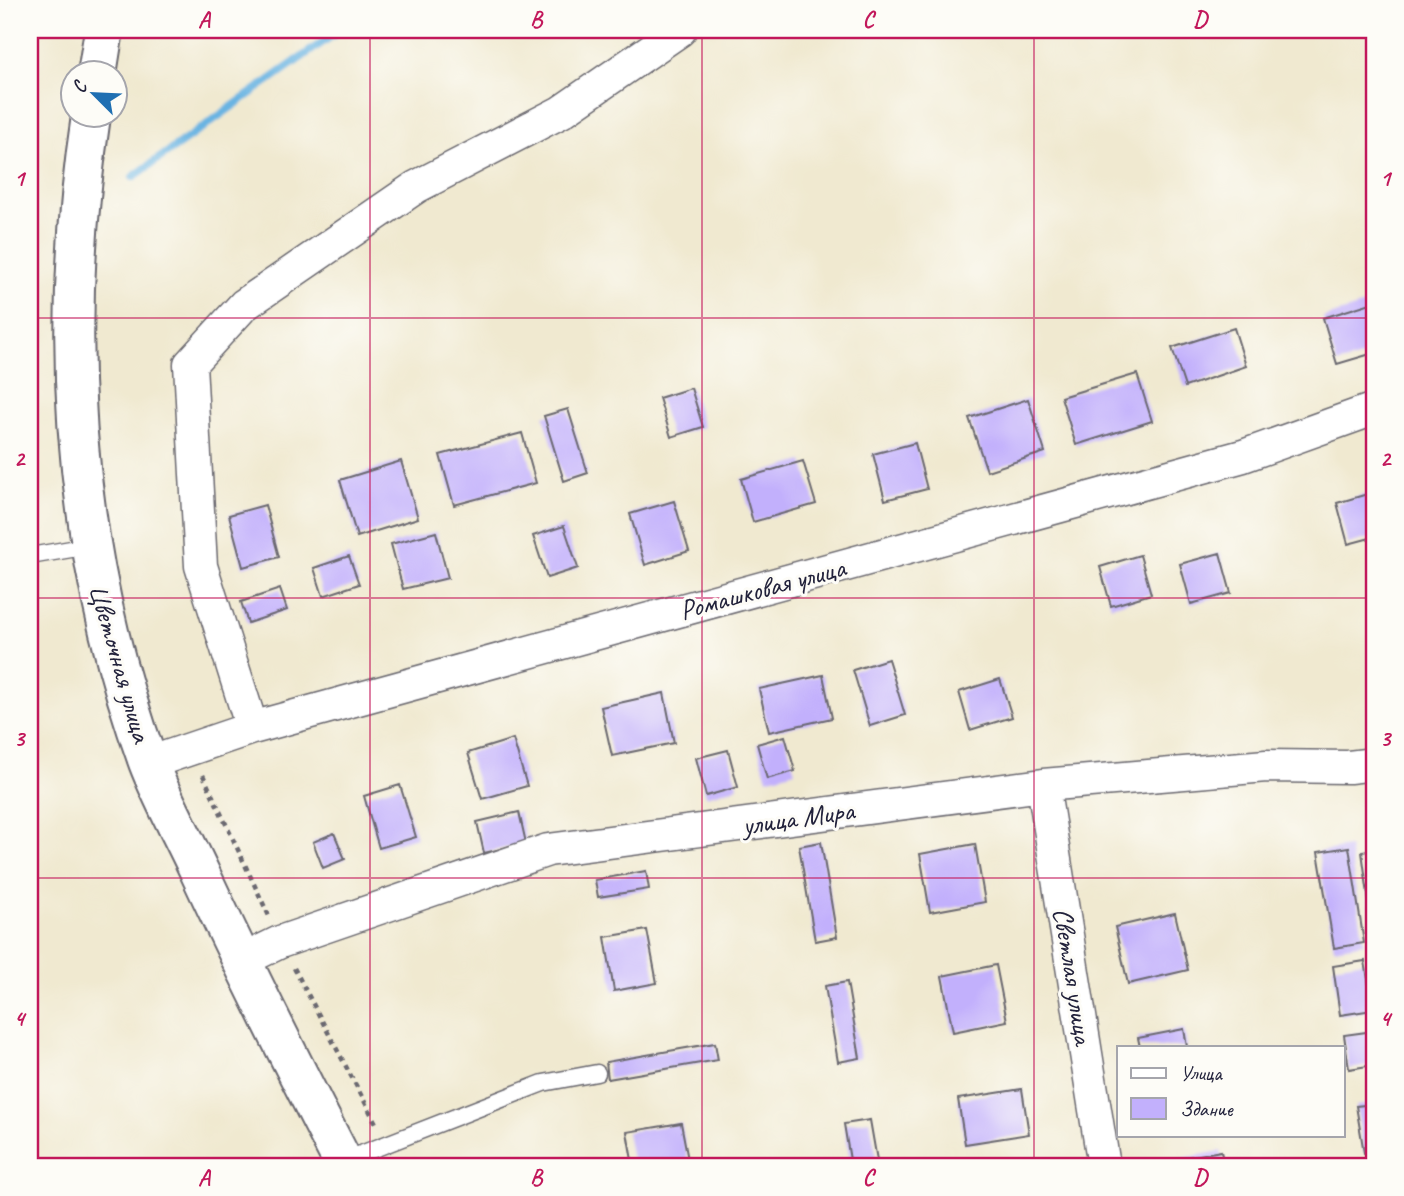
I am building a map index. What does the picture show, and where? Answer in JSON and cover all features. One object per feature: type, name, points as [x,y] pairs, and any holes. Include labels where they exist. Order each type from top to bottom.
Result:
[{"type":"main road","points":[[99,60],[104,30]]},
{"type":"main road","name":"Цветочная улица","points":[[90,130],[75,290],[74,401],[89,546],[111,644],[149,763],[241,961],[344,1164]]},
{"type":"street","points":[[252,728],[201,566],[190,364],[244,304],[393,202],[416,187],[561,112],[680,30]]},
{"type":"street","name":"Ромашковая улица","points":[[149,763],[252,728],[1243,456],[1374,409]]},
{"type":"street","name":"улица Мира","points":[[241,961],[281,942],[548,850],[1044,785],[1266,766],[1349,767],[1374,764]]},
{"type":"street","name":"Светлая улица","points":[[1044,785],[1104,1166]]},
{"type":"lane","points":[[30,556],[89,546]]},
{"type":"lane","points":[[344,1164],[543,1083],[597,1073]]},
{"type":"building","points":[[1374,302],[1374,353],[1337,364],[1323,318]]},
{"type":"building","points":[[1234,328],[1246,366],[1185,387],[1172,348]]},
{"type":"building","points":[[1137,374],[1152,421],[1076,445],[1061,397]]},
{"type":"building","points":[[691,388],[703,427],[671,437],[659,398]]},
{"type":"building","points":[[1028,399],[1045,452],[987,471],[969,418]]},
{"type":"building","points":[[568,409],[588,473],[564,481],[544,416]]},
{"type":"building","points":[[522,433],[536,483],[454,505],[440,455]]},
{"type":"building","points":[[915,443],[927,489],[885,500],[873,454]]},
{"type":"building","points":[[401,461],[418,518],[357,537],[340,480]]},
{"type":"building","points":[[803,461],[816,504],[753,522],[741,479]]},
{"type":"building","points":[[1374,492],[1374,537],[1348,544],[1337,503]]},
{"type":"building","points":[[674,501],[689,551],[645,565],[630,514]]},
{"type":"building","points":[[265,505],[279,557],[243,567],[229,515]]},
{"type":"building","points":[[564,526],[578,568],[547,578],[533,536]]},
{"type":"building","points":[[436,532],[448,578],[403,589],[391,544]]},
{"type":"building","points":[[1220,553],[1231,593],[1191,604],[1180,564]]},
{"type":"building","points":[[1140,555],[1151,594],[1111,606],[1100,567]]},
{"type":"building","points":[[349,556],[359,584],[323,596],[314,568]]},
{"type":"building","points":[[280,589],[287,610],[248,623],[241,602]]},
{"type":"building","points":[[888,659],[905,715],[870,726],[853,670]]},
{"type":"building","points":[[823,675],[832,718],[769,732],[759,689]]},
{"type":"building","points":[[1000,679],[1012,717],[970,730],[959,692]]},
{"type":"building","points":[[664,693],[674,743],[612,756],[601,707]]},
{"type":"building","points":[[785,736],[795,771],[767,779],[757,744]]},
{"type":"building","points":[[513,739],[527,786],[482,799],[468,753]]},
{"type":"building","points":[[728,750],[738,787],[706,796],[696,758]]},
{"type":"building","points":[[400,785],[416,837],[379,848],[364,796]]},
{"type":"building","points":[[519,812],[526,843],[484,853],[477,822]]},
{"type":"building","points":[[334,833],[345,859],[323,868],[313,842]]},
{"type":"building","points":[[821,842],[837,937],[815,941],[799,846]]},
{"type":"building","points":[[975,844],[985,902],[930,912],[920,854]]},
{"type":"building","points":[[1349,847],[1364,943],[1334,948],[1318,852]]},
{"type":"building","points":[[1374,850],[1374,916],[1371,916],[1362,852]]},
{"type":"building","points":[[646,871],[649,889],[598,897],[595,880]]},
{"type":"building","points":[[1175,913],[1188,970],[1128,984],[1115,927]]},
{"type":"building","points":[[647,930],[657,983],[614,991],[605,937]]},
{"type":"building","points":[[1365,961],[1373,1010],[1340,1015],[1333,966]]},
{"type":"building","points":[[996,965],[1007,1021],[953,1032],[942,976]]},
{"type":"building","points":[[847,982],[860,1058],[838,1062],[825,986]]},
{"type":"building","points":[[1184,1029],[1187,1046],[1140,1046],[1138,1038]]},
{"type":"building","points":[[1374,1031],[1374,1065],[1349,1069],[1344,1035]]},
{"type":"building","points":[[715,1043],[718,1060],[608,1079],[606,1062]]},
{"type":"building","points":[[1022,1089],[1029,1134],[965,1144],[958,1099]]},
{"type":"building","points":[[1374,1104],[1374,1152],[1364,1153],[1356,1106]]},
{"type":"building","points":[[870,1120],[878,1166],[851,1166],[844,1124]]},
{"type":"building","points":[[681,1123],[689,1165],[633,1166],[627,1132]]},
{"type":"building","points":[[1221,1151],[1224,1166],[1169,1166],[1167,1161]]},
{"type":"waterway","points":[[133,177],[340,30]]}]
